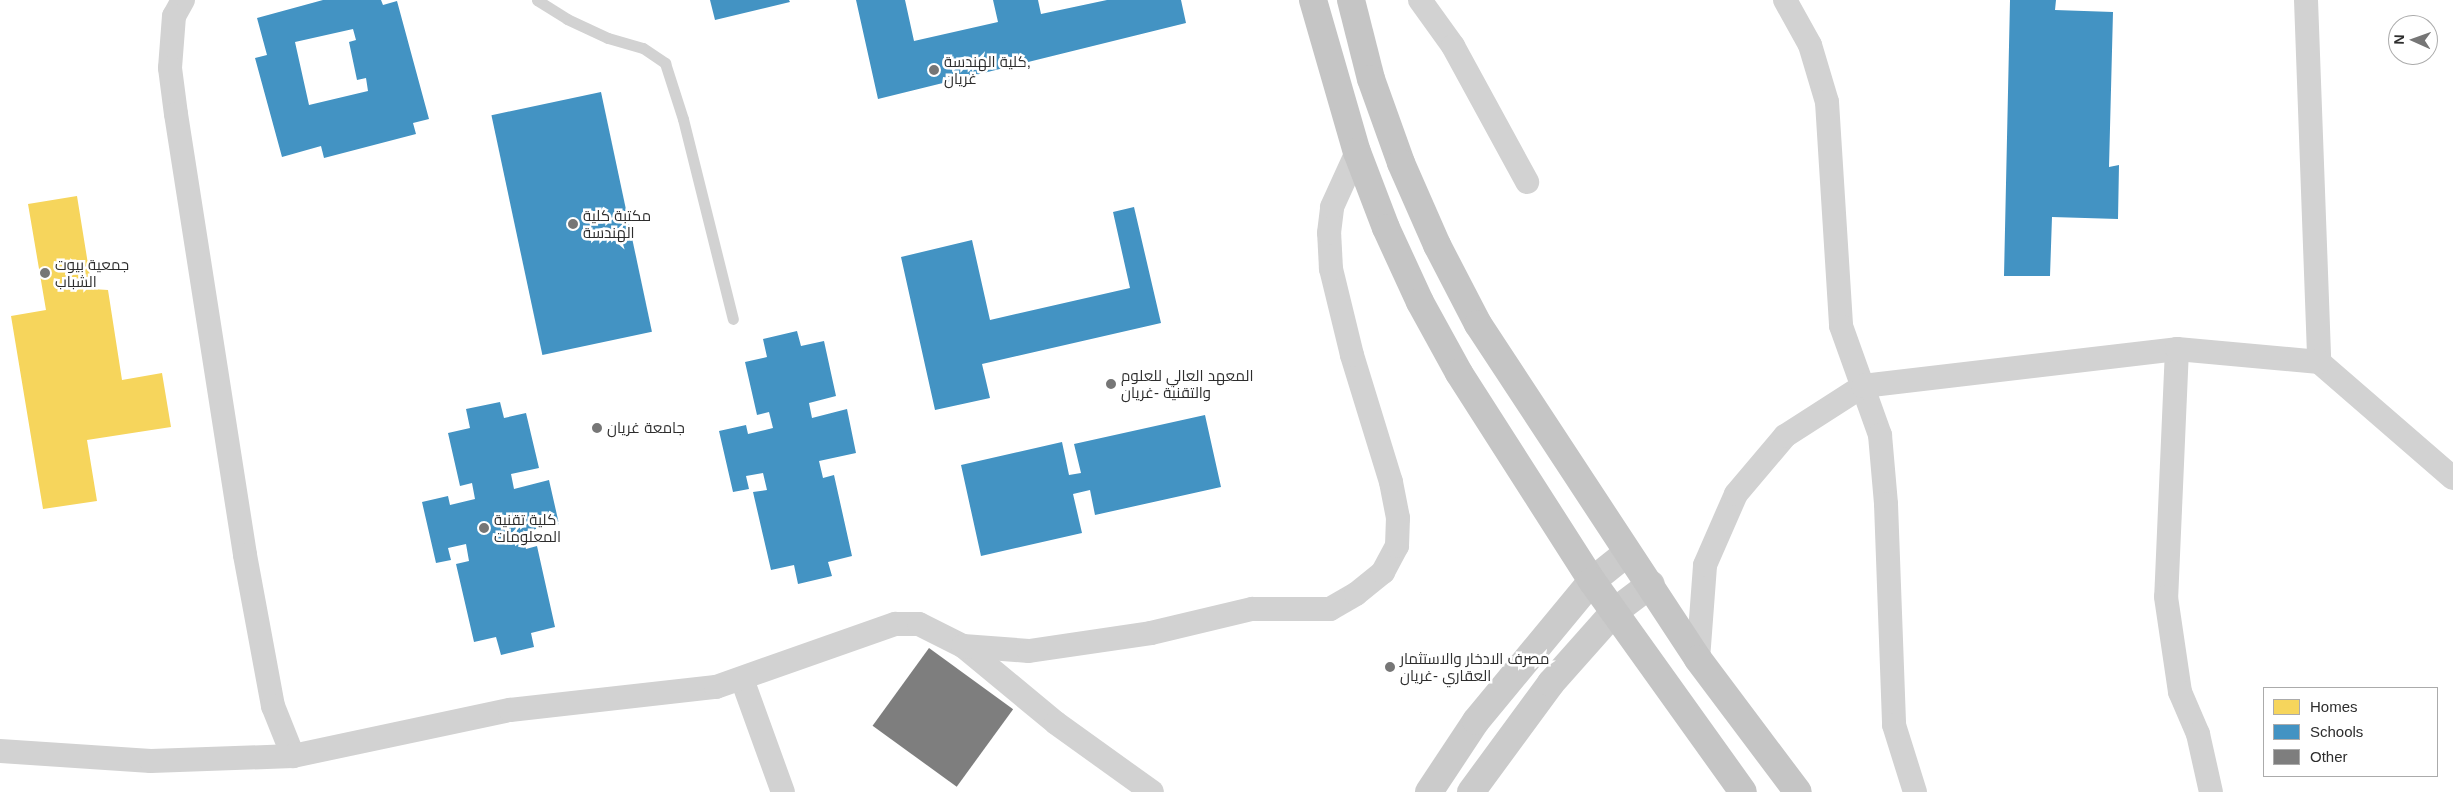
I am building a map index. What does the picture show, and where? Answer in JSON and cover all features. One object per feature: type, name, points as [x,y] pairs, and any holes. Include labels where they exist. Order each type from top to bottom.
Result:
[{"type":"main road","points":[[1313,0],[1357,152],[1386,228],[1433,326],[1459,373],[1592,581],[1744,792]]},
{"type":"main road","points":[[1351,0],[1388,126],[1437,245],[1478,324],[1627,553],[1651,584],[1698,659],[1798,792]]},
{"type":"main road","points":[[1429,792],[1476,721],[1592,581],[1627,553]]},
{"type":"main road","points":[[1471,792],[1551,683],[1614,612],[1651,584]]},
{"type":"street","points":[[183,0],[174,16],[170,68],[176,114],[246,565],[273,706],[293,756]]},
{"type":"street","points":[[1420,0],[1453,46],[1527,182]]},
{"type":"street","points":[[1785,0],[1810,45],[1827,102],[1834,250],[1840,326],[1880,435],[1886,504],[1894,725],[1914,792]]},
{"type":"street","points":[[2306,0],[2319,362]]},
{"type":"street","points":[[962,646],[1030,652],[1151,633],[1252,609],[1330,609],[1356,594],[1383,572],[1397,546],[1398,518],[1384,456],[1352,355],[1331,269],[1329,233],[1332,207],[1357,152]]},
{"type":"street","points":[[2177,349],[2166,597],[2180,692],[2198,734],[2211,792]]},
{"type":"street","points":[[1698,659],[1705,565],[1736,494],[1785,436],[1863,386],[2177,349],[2319,362],[2453,478]]},
{"type":"street","points":[[0,751],[151,761],[293,756],[510,710],[716,687],[895,624],[919,624],[962,646],[1056,723],[1152,792]]},
{"type":"street","points":[[742,679],[783,792]]},
{"type":"lane","points":[[537,0],[567,19],[600,34],[643,48],[665,63],[683,119],[733,319]]},
{"type":"building: Homes","points":[[77,196],[92,289],[108,290],[122,380],[162,373],[171,427],[87,440],[97,501],[43,509],[11,316],[46,310],[28,204]]},
{"type":"building: Schools","points":[[323,0],[381,0],[383,5],[397,1],[429,119],[413,123],[416,134],[324,158],[321,146],[282,157],[255,58],[267,55],[257,18]],"holes":[[[353,29],[356,40],[349,42],[357,80],[366,78],[368,91],[309,105],[295,42]]]},
{"type":"building: Schools","points":[[710,0],[789,0],[790,2],[715,20]]},
{"type":"building: Schools","name":"كلية الهندسة, غريان","points":[[856,0],[905,0],[914,41],[998,22],[993,0],[1038,0],[1041,14],[1107,0],[1181,0],[1186,23],[878,99]]},
{"type":"building: Schools","points":[[2010,0],[2056,0],[2055,10],[2113,12],[2109,167],[2119,165],[2118,219],[2052,217],[2050,276],[2004,276]]},
{"type":"building: Schools","name":"مكتبة كلية الهندسة","points":[[601,92],[652,332],[542,355],[491,115]]},
{"type":"building: Schools","points":[[1134,207],[1161,323],[982,364],[990,398],[935,410],[901,257],[972,240],[990,320],[1130,288],[1113,212]]},
{"type":"building: Schools","points":[[797,331],[801,346],[824,341],[836,396],[809,403],[812,418],[847,409],[856,453],[819,461],[823,478],[834,475],[852,556],[828,562],[832,576],[798,584],[794,565],[771,570],[753,492],[767,490],[763,473],[746,476],[749,489],[733,492],[719,431],[746,425],[748,434],[773,428],[769,412],[757,415],[745,362],[767,357],[763,339]]},
{"type":"building: Schools","name":"كلية تقنية المعلومات","points":[[500,402],[504,418],[526,413],[539,468],[511,474],[514,489],[549,480],[559,524],[522,532],[526,549],[537,546],[555,627],[531,633],[534,647],[501,655],[496,637],[474,642],[456,564],[469,561],[466,544],[448,548],[451,560],[436,563],[422,502],[448,496],[450,505],[475,499],[472,483],[460,486],[448,433],[470,428],[466,409]]},
{"type":"building: Schools","points":[[1205,415],[1221,487],[1095,515],[1090,490],[1073,494],[1082,533],[981,556],[961,465],[1062,442],[1069,475],[1081,473],[1074,444]]},
{"type":"building: Other","points":[[929,648],[1013,709],[957,787],[873,726]]},
{"type":"place","name":"كلية الهندسة, غريان","points":[[934,70]]},
{"type":"place","name":"مكتبة كلية الهندسة","points":[[573,224]]},
{"type":"place","name":"جمعية بيوت الشباب","points":[[45,273]]},
{"type":"place","name":"المعهد العالي للعلوم والتقنية -غريان","points":[[1111,384]]},
{"type":"place","name":"جامعة غريان","points":[[597,428]]},
{"type":"place","name":"كلية تقنية المعلومات","points":[[484,528]]},
{"type":"place","name":"مصرف الادخار والاستثمار العقاري -غريان","points":[[1390,667]]}]
